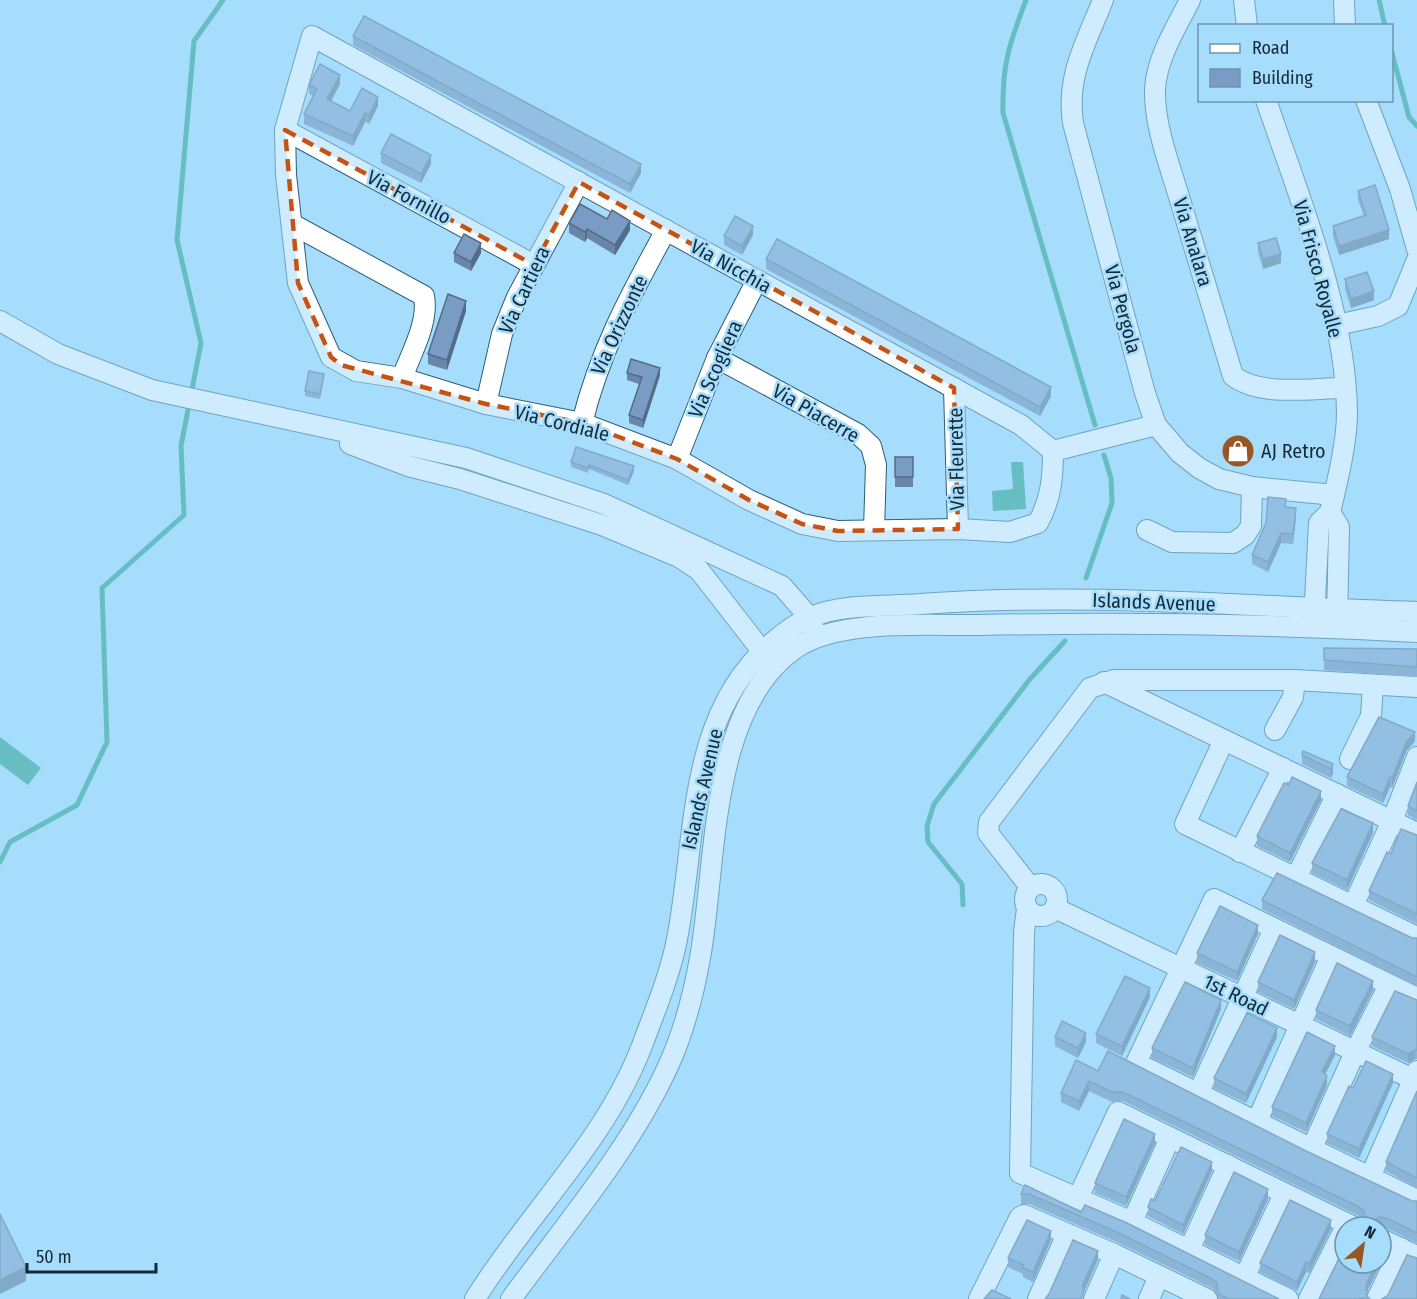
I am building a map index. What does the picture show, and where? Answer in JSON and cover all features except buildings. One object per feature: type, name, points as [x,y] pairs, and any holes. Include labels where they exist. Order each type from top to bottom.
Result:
[{"type":"street","name":"Via Pergola","points":[[1103,0],[1074,71],[1070,100],[1088,179],[1156,425],[1180,453],[1199,468],[1219,478],[1252,488],[1332,504]]},
{"type":"street","name":"Via Analara","points":[[1190,0],[1166,47],[1158,70],[1155,89],[1157,112],[1168,157],[1233,376],[1247,385],[1272,388],[1344,388]]},
{"type":"street","points":[[1244,0],[1247,24]]},
{"type":"street","points":[[1344,0],[1345,24]]},
{"type":"street","name":"Via Cordiale","points":[[312,36],[285,130],[298,283],[330,357],[356,371],[402,378],[486,404],[582,423],[677,459],[749,501],[802,524],[838,531],[958,529],[1010,532],[1038,523],[1048,504],[1053,476],[1053,451]]},
{"type":"street","name":"Via Nicchia","points":[[312,36],[1021,425],[1053,451]]},
{"type":"street","name":"Via Frisco Royalle","points":[[1267,102],[1311,233],[1336,325],[1347,414],[1332,504],[1319,523],[1313,618]]},
{"type":"street","points":[[1367,102],[1400,189],[1417,249]]},
{"type":"street","name":"Via Fornillo","points":[[285,130],[534,265]]},
{"type":"street","name":"Via Cartiera","points":[[486,404],[502,334],[534,265],[579,182]]},
{"type":"street","points":[[292,224],[424,296],[426,307],[423,321],[402,378]]},
{"type":"street","name":"Via Orizzonte","points":[[582,423],[593,378],[614,326],[666,230]]},
{"type":"street","points":[[1336,325],[1378,316],[1398,306],[1417,260]]},
{"type":"street","name":"Via Scogliera","points":[[677,459],[717,358],[757,280]]},
{"type":"street","points":[[0,321],[58,354],[152,390],[291,422],[466,458],[604,504],[782,586],[809,617],[818,637]]},
{"type":"street","name":"Via Piacerre","points":[[717,358],[858,434],[871,446],[876,465],[874,530]]},
{"type":"street","name":"Via Fleurette","points":[[954,388],[958,529]]},
{"type":"street","points":[[291,422],[408,466],[470,482],[602,525],[679,557],[699,570],[769,659]]},
{"type":"street","points":[[1053,451],[1156,425]]},
{"type":"street","points":[[1147,530],[1172,542],[1233,543],[1245,535],[1251,526],[1252,488]]},
{"type":"street","name":"Via Frisco Royalle","points":[[1332,504],[1339,527],[1336,618]]},
{"type":"street","points":[[699,570],[709,551]]},
{"type":"street","name":"Islands Avenue","points":[[511,1299],[619,1150],[649,1104],[671,1059],[700,957],[716,823],[732,749],[743,712],[760,684],[769,659],[809,617],[838,609],[959,601],[1081,600],[1313,618]]},
{"type":"street","name":"Islands Avenue","points":[[475,1299],[601,1126],[625,1088],[643,1045],[676,944],[691,827],[709,744],[723,708],[745,672],[818,637],[863,628],[1336,618],[1417,612]]},
{"type":"street","name":"Islands Avenue","points":[[1336,618],[1417,632]]},
{"type":"street","points":[[1275,730],[1293,697],[1295,680]]},
{"type":"street","points":[[1030,887],[988,833],[989,822],[1090,688],[1104,682],[1295,680],[1417,687]]},
{"type":"street","points":[[1104,682],[1417,833]]},
{"type":"street","points":[[1350,759],[1371,716],[1373,686]]},
{"type":"street","points":[[1224,740],[1185,824],[1353,906],[1415,930]]},
{"type":"street","points":[[1353,906],[1392,821],[1417,757]]},
{"type":"street","points":[[1240,852],[1283,768]]},
{"type":"street","points":[[1296,878],[1337,795]]},
{"type":"street","points":[[1042,884],[1054,890],[1057,902],[1055,908],[1042,916],[1034,915],[1027,909],[1024,902],[1030,887],[1042,884]]},
{"type":"street","points":[[1417,998],[1214,899],[1136,1064],[1417,1200]]},
{"type":"street","name":"1st Road","points":[[1055,908],[1355,1052],[1416,1077]]},
{"type":"street","points":[[1027,909],[1024,932],[1020,1173],[1132,1222],[1288,1299]]},
{"type":"street","points":[[1198,1094],[1274,929]]},
{"type":"street","points":[[1257,1121],[1298,1024],[1331,956]]},
{"type":"street","points":[[1311,1150],[1355,1052],[1389,985]]},
{"type":"street","points":[[1370,1177],[1416,1077]]},
{"type":"street","points":[[1078,1198],[1118,1112],[1333,1218]]},
{"type":"street","points":[[1132,1222],[1170,1138]]},
{"type":"street","points":[[1189,1250],[1228,1165]]},
{"type":"street","points":[[1245,1276],[1284,1194]]},
{"type":"street","points":[[979,1299],[1020,1217],[1028,1216],[1114,1254],[1205,1299]]},
{"type":"street","points":[[1038,1299],[1067,1233]]},
{"type":"street","points":[[1377,1299],[1409,1252],[1393,1245]]},
{"type":"street","points":[[1094,1299],[1114,1254]]},
{"type":"street","points":[[1309,1299],[1333,1254]]},
{"type":"street","points":[[1149,1299],[1159,1276]]},
{"type":"highlighted area","points":[[285,130],[534,265],[579,182],[954,388],[958,529],[838,531],[802,524],[749,500],[677,459],[582,423],[486,404],[341,365],[331,357],[298,283]]},
{"type":"shaded area","points":[[1011,462],[1023,462],[1026,509],[993,511],[992,491],[1013,489]]},
{"type":"shaded area","points":[[0,737],[41,768],[28,785],[0,764]]},
{"type":"waterway","points":[[0,862],[10,842],[77,805],[107,742],[102,588],[184,515],[181,446],[201,343],[177,240],[194,41],[223,0]]},
{"type":"waterway","points":[[1026,0],[1015,29],[1005,68],[1003,113],[1095,425]]},
{"type":"waterway","points":[[1379,0],[1385,24]]},
{"type":"waterway","points":[[1393,57],[1409,117],[1417,126]]},
{"type":"waterway","points":[[1086,578],[1112,503],[1111,478],[1104,455]]},
{"type":"waterway","points":[[963,905],[962,884],[928,842],[927,826],[934,804],[1030,679],[1065,641]]},
{"type":"place","name":"AJ Retro","points":[[1238,451]]}]
